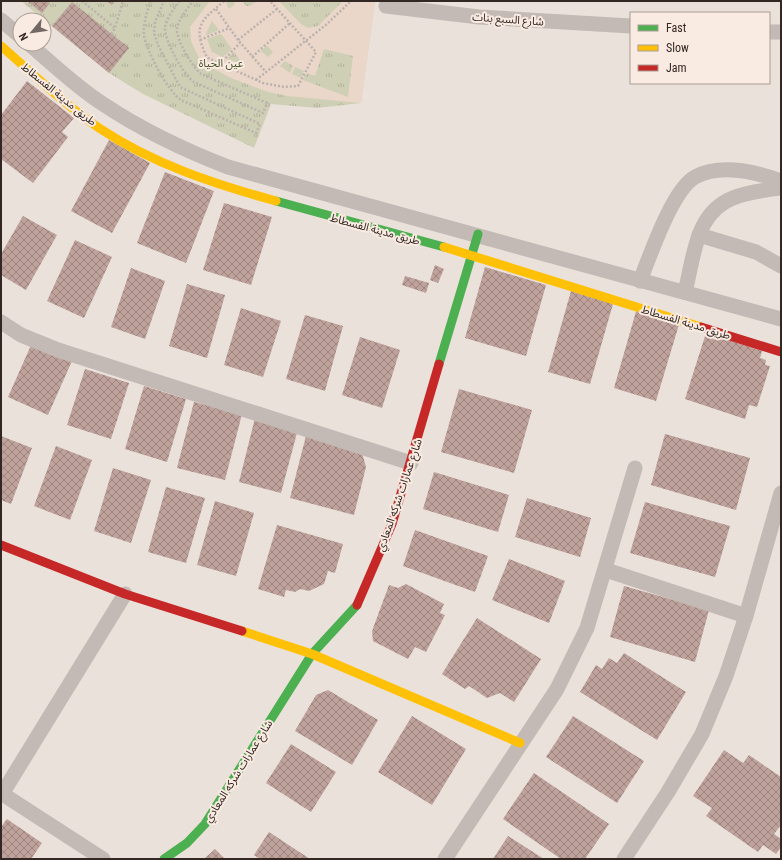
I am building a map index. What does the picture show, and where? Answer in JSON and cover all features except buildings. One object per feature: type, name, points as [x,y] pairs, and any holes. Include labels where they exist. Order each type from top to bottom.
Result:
[{"type":"street","name":"شارع السبع بنات","points":[[386,6],[479,17],[630,26]]},
{"type":"street","points":[[1,20],[12,29]]},
{"type":"street","points":[[770,32],[781,32]]},
{"type":"street","name":"طريق مدينة الفسطاط","points":[[1,46],[72,107],[99,127],[128,145],[164,164],[221,186],[472,255],[781,352]]},
{"type":"street","name":"طريق مدينة الفسطاط","points":[[39,52],[102,104],[156,136],[228,167],[478,234],[640,281],[781,319]]},
{"type":"street","points":[[640,281],[658,233],[686,185],[694,178],[704,173],[725,170],[761,174],[781,181]]},
{"type":"street","points":[[685,292],[699,235],[708,215],[720,204],[747,193],[781,188]]},
{"type":"street","name":"شارع عمارات شركه المعادي","points":[[164,859],[187,843],[205,824],[312,654],[358,604],[392,524],[478,234]]},
{"type":"street","points":[[699,235],[756,252],[781,266]]},
{"type":"street","points":[[1,322],[22,335],[58,350],[411,463]]},
{"type":"street","points":[[445,859],[561,682],[587,628],[606,570],[635,468]]},
{"type":"street","points":[[624,859],[668,792],[702,734],[726,676],[746,616],[781,494]]},
{"type":"street","points":[[1,545],[125,594],[312,654],[520,743]]},
{"type":"street","points":[[606,570],[746,616]]},
{"type":"street","points":[[103,859],[2,794],[125,594]]},
{"type":"path","points":[[82,1],[115,28]]},
{"type":"path","points":[[111,34],[115,28],[123,1]]},
{"type":"path","points":[[151,1],[144,28],[146,44],[173,94],[181,100],[256,133],[260,124],[185,91],[178,84],[154,33],[155,22],[164,1]]},
{"type":"path","points":[[180,1],[168,21],[165,35],[186,76],[194,82],[263,113],[267,103],[201,74],[193,66],[178,38],[177,31],[178,25],[193,1]]},
{"type":"path","points":[[224,1],[201,22],[199,31],[200,40],[206,56],[255,80],[271,85],[298,86],[316,52],[270,1]]},
{"type":"path","points":[[255,80],[306,41],[339,14],[352,1]]},
{"type":"path","points":[[220,64],[239,42],[277,8]]},
{"type":"path","points":[[216,9],[239,42],[266,72]]},
{"type":"path","points":[[252,57],[290,23]]},
{"type":"path","points":[[200,40],[229,28]]},
{"type":"green space","name":"عين الحياة","points":[[21,1],[375,1],[361,103],[317,108],[271,104],[254,148],[143,94],[109,73],[52,26],[52,12],[34,12]]},
{"type":"shaded area","points":[[210,1],[228,1],[226,3],[229,9],[235,4],[234,1],[242,1],[246,6],[250,6],[257,1],[279,1],[301,24],[308,28],[318,26],[343,1],[375,1],[361,103],[287,96],[268,92],[231,78],[201,62],[191,41],[190,27]],"holes":[[[212,21],[219,30],[206,35]],[[221,34],[232,49],[223,57],[212,52],[207,39]],[[267,46],[273,52],[268,57],[261,51]],[[324,49],[353,56],[348,97],[303,80],[307,73],[315,76]],[[234,52],[242,64],[227,59]],[[285,61],[293,66],[290,73],[280,66]],[[295,67],[304,71],[301,78],[292,74]]]},
{"type":"traffic: fast","points":[[276,201],[444,247]]},
{"type":"traffic: fast","points":[[439,364],[478,234]]},
{"type":"traffic: fast","points":[[164,859],[187,843],[205,824],[312,654],[357,605]]},
{"type":"traffic: slow","points":[[1,46],[73,109],[120,141],[184,172],[276,201]]},
{"type":"traffic: slow","points":[[444,247],[701,327]]},
{"type":"traffic: slow","points":[[242,631],[312,654],[520,743]]},
{"type":"traffic: jam","points":[[701,327],[781,352]]},
{"type":"traffic: jam","points":[[357,605],[392,524],[439,364]]},
{"type":"traffic: jam","points":[[1,545],[125,594],[242,631]]}]
